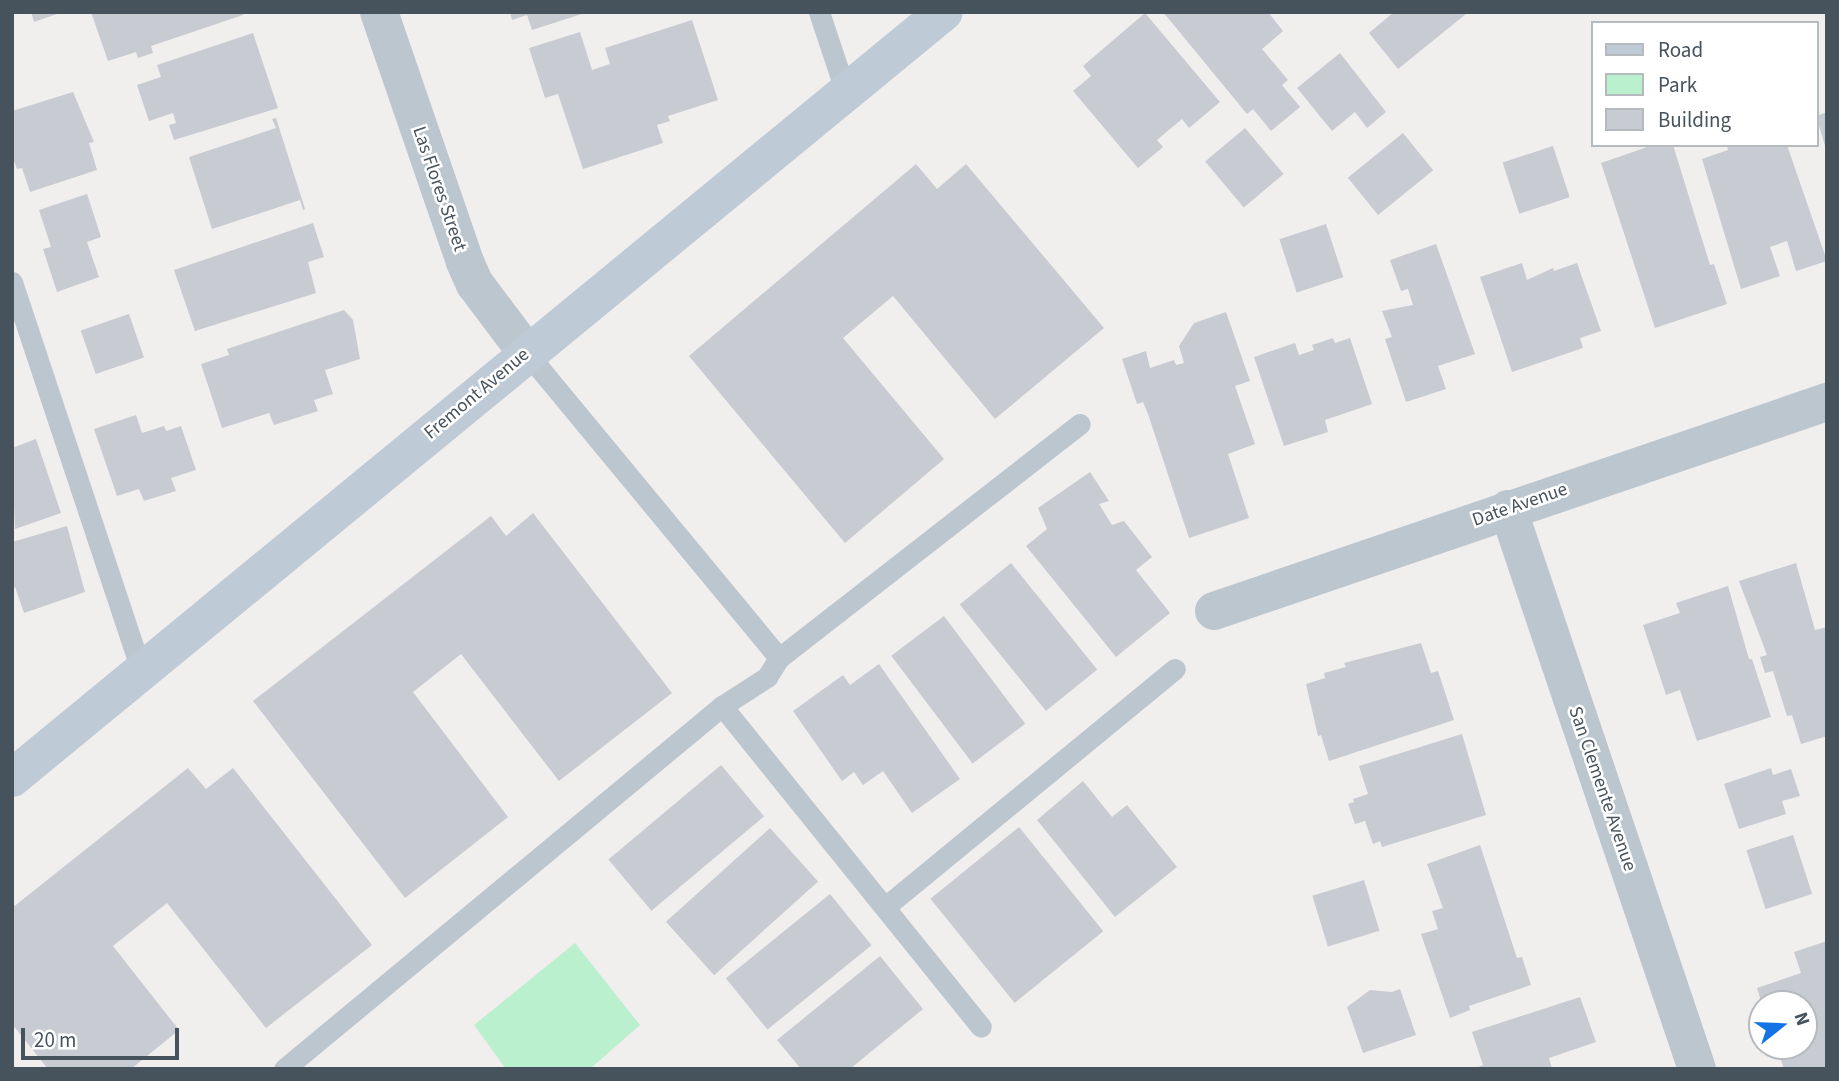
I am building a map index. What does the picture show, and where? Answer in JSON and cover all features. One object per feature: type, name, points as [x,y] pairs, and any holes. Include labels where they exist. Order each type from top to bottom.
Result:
[{"type":"main road","name":"Fremont Avenue","points":[[12,778],[526,352],[944,12]]},
{"type":"street","name":"Las Flores Street","points":[[379,12],[465,262],[475,284],[526,352]]},
{"type":"street","name":"Date Avenue","points":[[1214,611],[1827,402]]},
{"type":"street","name":"San Clemente Avenue","points":[[1508,509],[1697,1069]]},
{"type":"lane","points":[[819,12],[846,93]]},
{"type":"lane","points":[[12,282],[142,672]]},
{"type":"lane","points":[[526,352],[779,658]]},
{"type":"lane","points":[[284,1069],[722,706],[767,677],[779,658],[1080,424]]},
{"type":"lane","points":[[884,907],[1175,669]]},
{"type":"lane","points":[[722,706],[982,1027]]},
{"type":"green space","points":[[575,943],[640,1025],[590,1069],[506,1069],[474,1025]]},
{"type":"building","points":[[31,12],[60,12],[60,13],[34,22]]},
{"type":"building","points":[[91,12],[242,12],[243,15],[151,46],[153,53],[138,58],[136,52],[108,61]]},
{"type":"building","points":[[510,12],[585,13],[532,30],[527,15],[512,20]]},
{"type":"building","points":[[1163,12],[1268,12],[1283,31],[1262,49],[1288,80],[1282,85],[1300,107],[1271,131],[1253,109],[1247,114]]},
{"type":"building","points":[[1394,12],[1466,14],[1398,69],[1369,33]]},
{"type":"building","points":[[1145,13],[1220,102],[1189,128],[1182,119],[1157,140],[1163,147],[1138,168],[1073,91],[1091,76],[1083,66]]},
{"type":"building","points":[[692,20],[718,100],[668,116],[670,121],[657,125],[663,143],[583,169],[558,94],[545,98],[529,48],[580,32],[592,70],[610,64],[605,48]]},
{"type":"building","points":[[253,33],[278,108],[174,140],[169,125],[176,123],[173,113],[149,121],[137,85],[161,77],[157,65]]},
{"type":"building","points":[[1340,53],[1386,112],[1367,128],[1355,112],[1332,131],[1297,88]]},
{"type":"building","points":[[73,92],[94,142],[89,143],[97,170],[30,192],[22,168],[17,169],[12,155],[12,111]]},
{"type":"building","points":[[1827,112],[1827,149],[1818,123],[1818,115]]},
{"type":"building","points":[[276,118],[305,209],[303,210],[300,200],[212,229],[189,157],[276,128],[272,119]]},
{"type":"building","points":[[1245,128],[1284,174],[1244,207],[1205,161]]},
{"type":"building","points":[[1403,133],[1433,170],[1378,215],[1348,178]]},
{"type":"building","points":[[1553,146],[1570,197],[1519,214],[1503,162]]},
{"type":"building","points":[[1647,147],[1674,147],[1710,265],[1714,264],[1727,304],[1655,328],[1601,163]]},
{"type":"building","points":[[1727,147],[1788,147],[1827,261],[1796,271],[1787,241],[1770,247],[1780,276],[1741,289],[1702,159],[1728,150]]},
{"type":"building","points":[[916,164],[937,189],[966,164],[1104,328],[995,419],[893,296],[843,338],[944,459],[845,543],[689,356]]},
{"type":"building","points":[[87,194],[101,237],[87,242],[99,277],[57,292],[43,249],[51,247],[39,210]]},
{"type":"building","points":[[313,223],[324,257],[308,262],[316,293],[195,331],[174,270]]},
{"type":"building","points":[[1326,224],[1343,277],[1297,292],[1279,239]]},
{"type":"building","points":[[1436,244],[1475,354],[1438,366],[1446,389],[1406,402],[1385,339],[1392,337],[1382,311],[1413,305],[1408,289],[1401,291],[1390,260]]},
{"type":"building","points":[[1522,263],[1527,280],[1553,268],[1554,271],[1577,263],[1601,331],[1580,338],[1583,348],[1512,372],[1480,277]]},
{"type":"building","points":[[344,310],[353,320],[360,359],[325,370],[333,394],[314,400],[318,411],[274,425],[269,413],[222,428],[201,364],[229,355],[227,349]]},
{"type":"building","points":[[1226,312],[1250,381],[1235,386],[1255,444],[1228,454],[1249,518],[1189,538],[1148,414],[1143,402],[1137,404],[1122,359],[1146,351],[1150,368],[1174,360],[1176,365],[1184,363],[1179,346],[1194,323]]},
{"type":"building","points":[[129,314],[144,357],[96,374],[81,331]]},
{"type":"building","points":[[1333,338],[1335,343],[1350,338],[1372,404],[1325,420],[1328,432],[1284,446],[1254,357],[1295,343],[1299,355],[1314,350],[1312,345]]},
{"type":"building","points":[[136,415],[142,433],[164,426],[166,431],[181,426],[196,470],[171,478],[176,491],[144,501],[139,489],[117,496],[94,429]]},
{"type":"building","points":[[36,439],[61,513],[15,529],[12,448]]},
{"type":"building","points":[[1090,472],[1109,501],[1099,504],[1112,525],[1124,521],[1152,557],[1136,570],[1170,613],[1116,657],[1026,546],[1047,529],[1038,508]]},
{"type":"building","points":[[533,513],[672,693],[559,781],[461,654],[413,692],[508,817],[405,898],[253,701],[491,516],[506,536]]},
{"type":"building","points":[[67,526],[85,592],[24,613],[15,587],[12,588],[12,542]]},
{"type":"building","points":[[1011,563],[1097,669],[1046,711],[960,605]]},
{"type":"building","points":[[1796,563],[1815,630],[1827,627],[1827,736],[1801,744],[1792,715],[1787,716],[1773,671],[1765,673],[1760,657],[1767,655],[1739,581]]},
{"type":"building","points":[[1728,586],[1749,659],[1752,659],[1771,717],[1697,741],[1680,690],[1666,695],[1643,625],[1680,613],[1676,603]]},
{"type":"building","points":[[944,616],[1025,724],[973,764],[891,656]]},
{"type":"building","points":[[1421,643],[1431,673],[1438,671],[1454,720],[1329,761],[1321,735],[1318,736],[1306,684],[1325,678],[1324,673],[1346,667],[1344,663]]},
{"type":"building","points":[[879,664],[960,779],[912,813],[883,771],[863,785],[854,772],[842,781],[793,711],[843,675],[850,685]]},
{"type":"building","points":[[1462,734],[1486,815],[1382,847],[1380,841],[1373,844],[1365,821],[1355,824],[1348,804],[1354,802],[1353,799],[1368,794],[1359,766]]},
{"type":"building","points":[[721,765],[764,816],[651,911],[608,859]]},
{"type":"building","points":[[188,768],[206,789],[233,768],[372,945],[266,1028],[167,903],[113,946],[179,1030],[131,1069],[48,1069],[12,1024],[12,908]]},
{"type":"building","points":[[1771,768],[1773,775],[1791,769],[1800,796],[1782,801],[1786,814],[1739,829],[1724,784]]},
{"type":"building","points":[[1083,781],[1112,817],[1127,805],[1177,867],[1115,917],[1037,820]]},
{"type":"building","points":[[1019,827],[1103,931],[1015,1003],[930,899]]},
{"type":"building","points":[[770,828],[818,882],[714,975],[666,922]]},
{"type":"building","points":[[1793,835],[1812,894],[1766,909],[1746,850]]},
{"type":"building","points":[[1480,845],[1517,958],[1522,957],[1531,985],[1469,1006],[1470,1010],[1450,1018],[1421,934],[1438,929],[1432,911],[1443,908],[1427,864]]},
{"type":"building","points":[[1364,880],[1379,931],[1328,946],[1312,896]]},
{"type":"building","points":[[830,894],[872,945],[767,1030],[726,978]]},
{"type":"building","points":[[1827,941],[1827,1069],[1784,1069],[1781,1060],[1818,1060],[1818,990],[1757,988],[1801,973],[1794,952]]},
{"type":"building","points":[[880,956],[923,1009],[850,1069],[801,1069],[777,1040]]},
{"type":"building","points":[[1400,989],[1416,1035],[1363,1053],[1347,1007],[1370,990],[1392,992]]},
{"type":"building","points":[[1580,997],[1596,1042],[1549,1058],[1552,1069],[1474,1069],[1483,1065],[1472,1032]]}]
